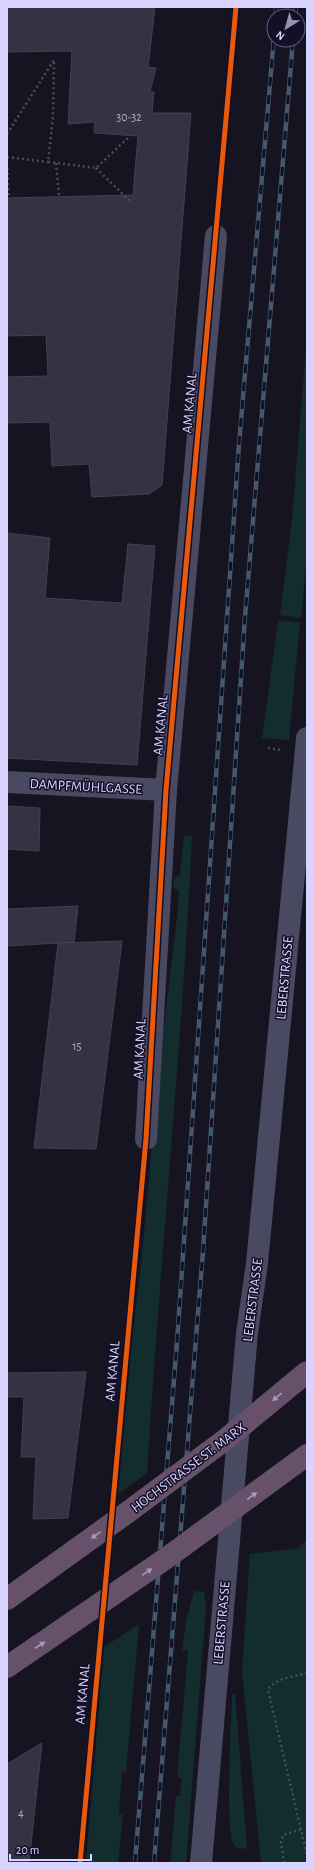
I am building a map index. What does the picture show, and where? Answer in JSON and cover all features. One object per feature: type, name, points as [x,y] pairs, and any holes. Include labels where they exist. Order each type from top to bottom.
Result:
[{"type":"highway","name":"HOCHSTRASSE ST. MARX","points":[[7,1599],[226,1440],[307,1372]]},
{"type":"highway","points":[[7,1667],[168,1557],[307,1455]]},
{"type":"street","name":"AM KANAL","points":[[146,1139],[166,790],[216,236]]},
{"type":"street","name":"LEBERSTRASSE","points":[[201,1863],[246,1333],[258,1256],[307,738]]},
{"type":"street","name":"DAMPFMÜHLGASSE","points":[[7,782],[166,790]]},
{"type":"path","points":[[7,134],[54,60],[53,117],[48,162]]},
{"type":"path","points":[[96,168],[130,136]]},
{"type":"path","points":[[7,157],[96,168],[132,202]]},
{"type":"path","points":[[7,163],[9,198]]},
{"type":"path","points":[[56,163],[59,196]]},
{"type":"path","points":[[307,1673],[278,1681],[272,1684],[268,1690],[307,1856]]},
{"type":"path","points":[[284,1863],[281,1842],[284,1835],[291,1831],[301,1829]]},
{"type":"green space","points":[[307,336],[307,554],[301,618],[280,615],[292,520]]},
{"type":"green space","points":[[278,621],[300,622],[289,740],[262,738]]},
{"type":"green space","points":[[184,835],[192,836],[188,916],[147,1473],[118,1494],[160,1059],[178,909],[179,890],[173,887],[174,877],[180,875]]},
{"type":"green space","points":[[307,1540],[307,1863],[261,1863],[242,1670],[250,1554],[298,1548]]},
{"type":"green space","points":[[194,1591],[204,1592],[206,1608],[186,1863],[170,1863],[176,1796],[180,1796],[182,1779],[177,1777],[188,1651],[182,1650],[186,1622]]},
{"type":"green space","points":[[139,1624],[126,1773],[122,1772],[119,1814],[123,1815],[118,1863],[86,1863],[104,1647]]},
{"type":"green space","points":[[232,1694],[235,1694],[247,1848],[240,1849],[234,1846],[229,1819]]},
{"type":"building","points":[[7,7],[155,7],[148,67],[156,68],[150,92],[154,92],[152,113],[191,113],[162,485],[149,494],[92,497],[89,464],[52,466],[50,422],[7,423],[7,377],[48,376],[46,335],[7,336],[7,198],[133,195],[138,136],[94,133],[95,122],[68,124],[72,51],[7,52]]},
{"type":"building","points":[[7,533],[50,538],[45,598],[122,603],[128,544],[155,546],[137,765],[7,758]]},
{"type":"building","points":[[7,806],[40,808],[39,851],[7,849]]},
{"type":"building","points":[[78,906],[74,942],[59,943],[122,941],[96,1149],[34,1148],[58,943],[7,946],[7,909]]},
{"type":"building","points":[[86,1372],[68,1518],[33,1519],[36,1457],[21,1457],[24,1397],[7,1397],[7,1373]]},
{"type":"building","points":[[42,1743],[29,1863],[7,1863],[7,1764]]},
{"type":"railway","points":[[135,1863],[177,1342],[239,444],[273,48]]},
{"type":"railway","points":[[154,1863],[203,1251],[245,617],[292,48]]},
{"type":"cycle path","points":[[80,1863],[146,1139],[166,790],[236,7]]}]
